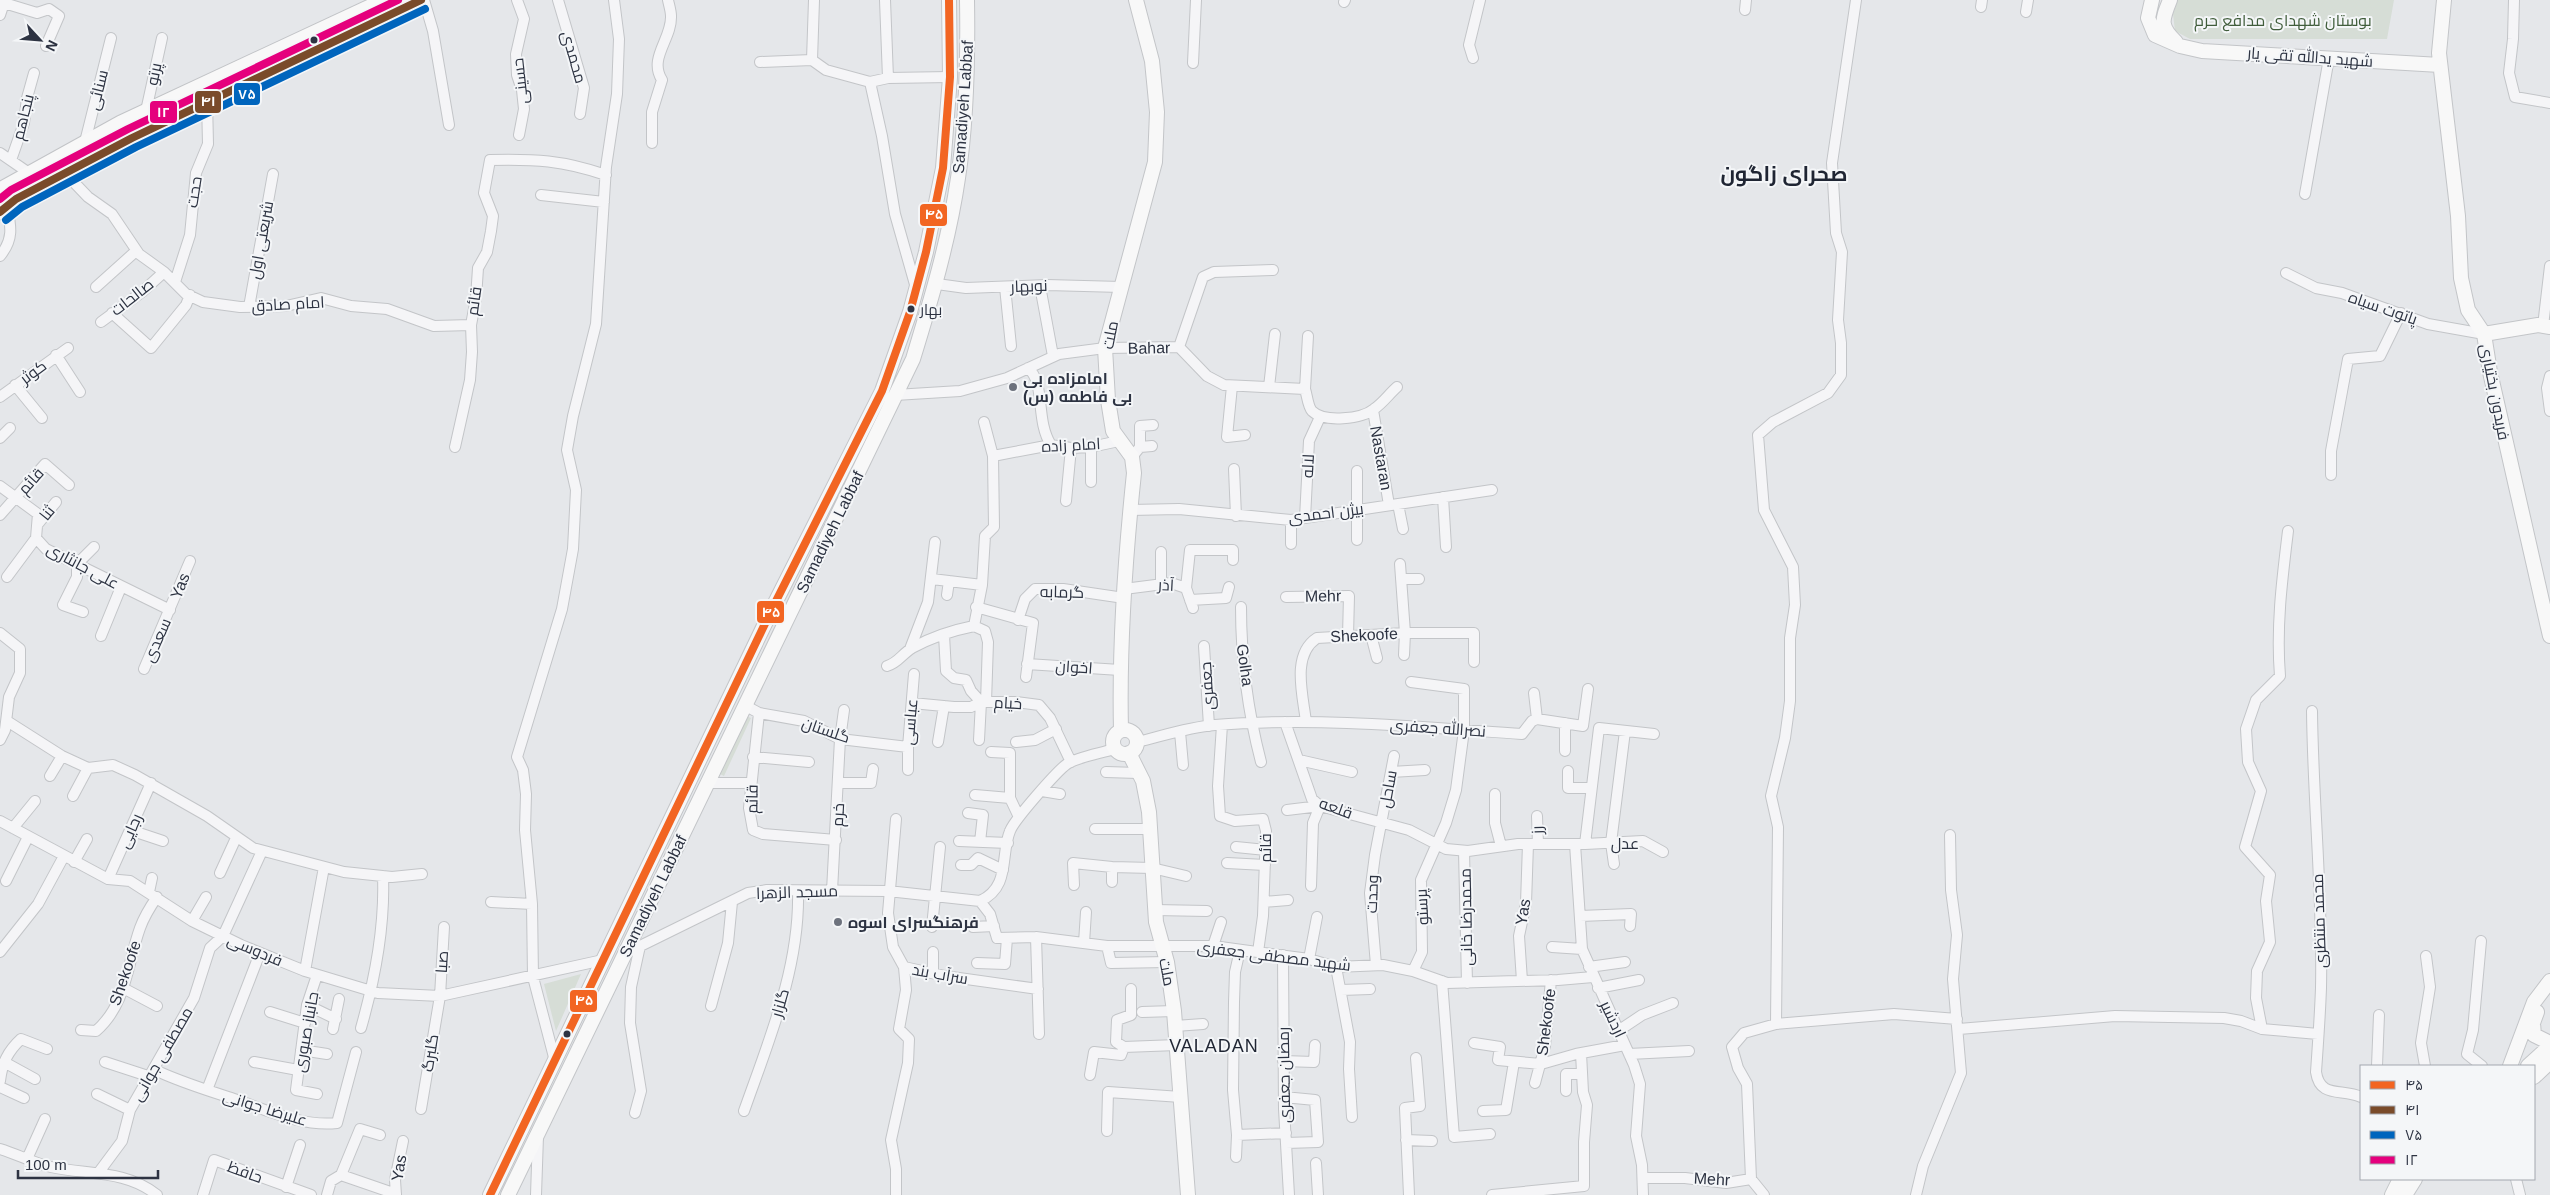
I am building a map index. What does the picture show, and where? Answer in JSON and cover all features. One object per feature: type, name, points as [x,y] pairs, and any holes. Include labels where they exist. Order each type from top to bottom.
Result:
[{"type":"main road","points":[[0,190],[85,142],[146,111],[328,26],[370,3],[384,0]]},
{"type":"main road","points":[[3,209],[65,173],[207,101],[423,0]]},
{"type":"main road","name":"Samadiyeh Labbaf","points":[[490,1195],[774,605],[882,391],[916,288],[926,252],[944,168],[950,77],[949,0]]},
{"type":"main road","name":"Samadiyeh Labbaf","points":[[508,1195],[913,359],[936,284],[958,179],[968,80],[967,0]]},
{"type":"main road","name":"ملت","points":[[1136,0],[1152,60],[1157,112],[1156,141],[1152,182],[1105,348],[1108,400],[1113,431],[1119,440],[1136,452]]},
{"type":"main road","name":"شهید یدالله تقی یار","points":[[2152,0],[2148,18],[2155,35],[2180,46],[2202,50],[2440,65]]},
{"type":"main road","points":[[2170,0],[2163,18],[2164,31],[2180,46]]},
{"type":"main road","name":"فریدون بختیاری","points":[[2444,0],[2439,53],[2458,216],[2461,278],[2468,310],[2484,334],[2490,372],[2550,636]]},
{"type":"main road","points":[[328,26],[333,41]]},
{"type":"main road","points":[[2484,334],[2546,326]]},
{"type":"main road","points":[[854,446],[868,452]]},
{"type":"main road","points":[[1121,730],[1120,670],[1124,593],[1136,452]]},
{"type":"main road","points":[[1121,730],[1132,732],[1133,748],[1121,754],[1114,749],[1112,741],[1115,734],[1121,730]]},
{"type":"main road","name":"ملت","points":[[1133,748],[1138,773],[1143,781],[1150,829],[1155,910],[1174,1011],[1188,1195]]},
{"type":"main road","points":[[2510,1065],[2534,1002],[2550,981]]},
{"type":"main road","points":[[2529,1065],[2550,1045],[2534,1035],[2533,1023],[2537,1011],[2550,992]]},
{"type":"main road","points":[[2535,1076],[2550,1062]]},
{"type":"main road","points":[[2392,1195],[2400,1180]]},
{"type":"main road","points":[[2405,1195],[2414,1180]]},
{"type":"street","points":[[36,12],[43,0]]},
{"type":"street","points":[[423,0],[433,31],[449,125]]},
{"type":"street","name":"حسینی","points":[[516,0],[524,19],[516,54],[517,75],[522,90],[524,109],[519,135]]},
{"type":"street","name":"محمدی","points":[[558,0],[584,88],[580,114]]},
{"type":"street","points":[[555,1061],[533,977],[532,904],[525,830],[526,794],[523,770],[517,757],[562,609],[573,549],[576,490],[567,450],[573,416],[596,324],[606,176],[617,94],[619,39],[614,0]]},
{"type":"street","points":[[652,143],[652,112],[662,80],[657,72],[658,57],[671,17],[668,0]]},
{"type":"street","points":[[812,60],[814,0]]},
{"type":"street","points":[[885,0],[888,78]]},
{"type":"street","points":[[1193,63],[1196,0]]},
{"type":"street","points":[[1473,58],[1468,45],[1480,0]]},
{"type":"street","points":[[1776,1024],[1778,827],[1772,796],[1785,738],[1790,701],[1790,638],[1795,605],[1792,567],[1764,510],[1758,435],[1773,422],[1828,393],[1841,374],[1841,343],[1838,320],[1842,252],[1836,233],[1832,164],[1856,0]]},
{"type":"street","points":[[2026,12],[2028,0]]},
{"type":"street","points":[[2514,0],[2513,40],[2509,73],[2515,97],[2550,103]]},
{"type":"street","points":[[0,14],[4,3],[36,12],[49,9],[59,16],[46,46]]},
{"type":"street","name":"سنائی","points":[[85,142],[111,38]]},
{"type":"street","name":"پرتو","points":[[146,111],[162,38]]},
{"type":"street","points":[[2305,194],[2329,58]]},
{"type":"street","points":[[760,62],[812,60],[826,70],[870,82],[888,78],[950,77]]},
{"type":"street","name":"پنجاهم","points":[[11,160],[24,123],[27,98],[34,73]]},
{"type":"street","points":[[870,82],[882,136],[895,214],[916,288]]},
{"type":"street","name":"حجت","points":[[175,282],[190,235],[196,173],[208,144],[207,101]]},
{"type":"street","points":[[0,153],[29,173]]},
{"type":"street","name":"قائم","points":[[456,447],[470,380],[472,352],[470,325],[476,298],[478,268],[488,252],[492,231],[493,216],[484,193],[490,160],[540,159],[580,166],[606,176]]},
{"type":"street","name":"امام صادق","points":[[65,173],[88,197],[112,214],[136,251],[190,295],[203,302],[249,307],[286,306],[321,298],[351,306],[386,309],[434,326],[470,325]]},
{"type":"street","name":"شریعتی اول","points":[[249,307],[273,174]]},
{"type":"street","points":[[541,195],[604,202]]},
{"type":"street","points":[[0,256],[7,247],[12,232],[3,209]]},
{"type":"street","points":[[96,287],[136,251]]},
{"type":"street","points":[[2546,326],[2550,266]]},
{"type":"street","points":[[1179,347],[1203,277],[1214,272],[1273,270]]},
{"type":"street","name":"صالحات","points":[[100,322],[142,292],[164,272]]},
{"type":"street","name":"پاتوت سیاه","points":[[2286,273],[2316,288],[2342,293],[2428,324],[2484,334]]},
{"type":"street","name":"نوبهار","points":[[936,284],[966,288],[1040,286],[1121,287]]},
{"type":"street","points":[[1040,286],[1053,356]]},
{"type":"street","points":[[1005,287],[1011,346]]},
{"type":"street","points":[[112,313],[151,348],[186,305],[190,295]]},
{"type":"street","points":[[2331,475],[2330,451],[2348,359],[2380,356],[2401,313]]},
{"type":"street","points":[[1269,387],[1275,334]]},
{"type":"street","points":[[1308,336],[1305,389],[1310,410],[1320,417],[1341,419],[1374,410],[1397,387]]},
{"type":"street","name":"Bahar","points":[[895,395],[960,391],[1007,378],[1059,354],[1105,348],[1179,347],[1207,376],[1224,385],[1305,389]]},
{"type":"street","name":"کوثر","points":[[0,397],[68,348]]},
{"type":"street","points":[[56,355],[80,392]]},
{"type":"street","points":[[1028,368],[1039,382],[1040,416],[1044,436],[1051,445]]},
{"type":"street","points":[[2550,376],[2547,388],[2550,411]]},
{"type":"street","points":[[15,385],[42,418]]},
{"type":"street","points":[[1232,386],[1227,437],[1245,435]]},
{"type":"street","name":"Nastaran","points":[[1374,410],[1394,504],[1403,529]]},
{"type":"street","name":"لاله","points":[[1305,518],[1309,441],[1320,417]]},
{"type":"street","points":[[974,626],[976,607],[982,585],[985,536],[994,527],[993,456],[984,422]]},
{"type":"street","points":[[1152,446],[1136,452],[1140,426],[1153,425]]},
{"type":"street","points":[[0,438],[10,428]]},
{"type":"street","name":"امام زاده","points":[[993,456],[1051,445],[1071,448],[1091,447],[1119,440]]},
{"type":"street","points":[[1091,447],[1091,482]]},
{"type":"street","points":[[1066,501],[1071,448]]},
{"type":"street","name":"قائم","points":[[16,498],[45,464],[69,485]]},
{"type":"street","points":[[1234,469],[1236,516]]},
{"type":"street","points":[[1357,471],[1357,540]]},
{"type":"street","name":"علی جانثاری","points":[[0,486],[38,514],[36,538],[46,548],[170,610]]},
{"type":"street","name":"بیژن احمدی","points":[[1130,510],[1179,509],[1291,520],[1492,490]]},
{"type":"street","points":[[1443,497],[1446,547]]},
{"type":"street","points":[[0,515],[16,498]]},
{"type":"street","name":"ثنا","points":[[37,525],[56,502]]},
{"type":"street","points":[[1291,520],[1291,544]]},
{"type":"street","points":[[2262,1029],[2256,989],[2257,971],[2270,942],[2266,901],[2270,875],[2245,847],[2261,791],[2248,762],[2246,729],[2256,700],[2280,676],[2277,643],[2288,531]]},
{"type":"street","points":[[7,577],[36,538]]},
{"type":"street","points":[[886,666],[903,657],[910,649],[928,602],[936,542]]},
{"type":"street","points":[[83,612],[63,604],[77,577],[77,564],[94,547]]},
{"type":"street","points":[[1186,588],[1190,550],[1233,550],[1233,560]]},
{"type":"street","points":[[1160,552],[1161,583]]},
{"type":"street","name":"Yas","points":[[170,610],[190,562]]},
{"type":"street","points":[[1400,564],[1405,634],[1404,655]]},
{"type":"street","points":[[932,579],[982,585]]},
{"type":"street","points":[[1401,579],[1419,580]]},
{"type":"street","points":[[947,595],[949,581]]},
{"type":"street","name":"آذر","points":[[1124,593],[1161,583],[1171,583],[1186,588],[1191,604],[1226,598],[1229,588]]},
{"type":"street","points":[[101,636],[121,587]]},
{"type":"street","name":"گرمابه","points":[[1018,620],[1026,599],[1035,590],[1063,589],[1124,593]]},
{"type":"street","name":"Mehr","points":[[1286,597],[1349,596],[1348,636]]},
{"type":"street","points":[[976,607],[1033,623],[1026,678]]},
{"type":"street","name":"Golha","points":[[1241,607],[1241,638],[1251,724],[1261,762]]},
{"type":"street","name":"سعدی","points":[[144,669],[170,610]]},
{"type":"street","points":[[910,649],[944,635],[974,626],[984,631],[988,642],[979,740]]},
{"type":"street","points":[[0,633],[20,649],[20,672],[4,708],[7,721],[0,740]]},
{"type":"street","name":"Shekoofe","points":[[1306,722],[1302,664],[1307,644],[1316,638],[1474,633],[1474,662]]},
{"type":"street","points":[[944,635],[946,671],[954,678],[966,680],[971,691],[983,702]]},
{"type":"street","points":[[1371,635],[1378,658]]},
{"type":"street","name":"جعفری","points":[[1204,646],[1209,726]]},
{"type":"street","name":"اخوان","points":[[1027,664],[1120,670]]},
{"type":"street","name":"عباسی","points":[[908,770],[914,674]]},
{"type":"street","name":"پرستو","points":[[1411,682],[1464,689],[1464,730],[1456,790],[1446,823],[1421,880],[1422,952],[1413,971]]},
{"type":"street","points":[[1534,693],[1537,719],[1583,726],[1588,689]]},
{"type":"street","name":"خیام","points":[[912,703],[971,707],[983,702],[1016,702],[1039,705],[1050,718],[1071,762]]},
{"type":"street","name":"گلستان","points":[[746,706],[759,713],[804,721],[840,739],[908,747]]},
{"type":"street","points":[[938,742],[944,706]]},
{"type":"street","points":[[840,739],[844,710]]},
{"type":"street","name":"محمد منتظری","points":[[2312,711],[2321,988],[2318,1034],[2318,1083],[2323,1089],[2360,1096]]},
{"type":"street","name":"قائم","points":[[759,713],[751,783],[750,808],[753,830],[763,834],[836,840]]},
{"type":"street","name":"نصرالله جعفری","points":[[1285,722],[1343,721],[1522,734],[1532,720],[1537,719]]},
{"type":"street","points":[[7,721],[62,756],[88,768],[113,765],[151,783],[207,816],[253,848],[324,868],[383,876],[422,874]]},
{"type":"street","points":[[1133,748],[1180,732],[1209,726],[1285,722]]},
{"type":"street","name":"قلعه","points":[[1285,722],[1312,799],[1320,806],[1409,830],[1446,849],[1464,851],[1533,844],[1580,844]]},
{"type":"street","points":[[1565,723],[1565,751]]},
{"type":"street","name":"قائم","points":[[1222,725],[1218,786],[1220,816],[1235,821],[1263,820],[1266,831],[1264,902],[1258,952]]},
{"type":"street","name":"اردشیر","points":[[1625,731],[1599,728],[1591,788],[1580,844],[1580,916],[1582,949],[1640,1084],[1636,1136],[1644,1195]]},
{"type":"street","points":[[1016,742],[1035,740],[1056,729]]},
{"type":"street","points":[[1614,864],[1611,843],[1625,731],[1654,734]]},
{"type":"street","points":[[1180,732],[1183,765]]},
{"type":"street","name":"خرم","points":[[832,891],[840,739]]},
{"type":"street","points":[[1114,749],[1067,763],[1018,815],[1009,832],[1000,881],[989,897],[980,901],[990,914],[997,938],[1036,937],[1107,946],[1162,946]]},
{"type":"street","points":[[991,752],[1010,753],[1010,798],[1018,815]]},
{"type":"street","points":[[50,776],[62,756]]},
{"type":"street","name":"ساحل","points":[[1382,822],[1394,756]]},
{"type":"street","points":[[753,757],[809,762]]},
{"type":"street","points":[[1299,760],[1352,772]]},
{"type":"street","points":[[73,796],[88,768]]},
{"type":"street","points":[[839,783],[871,783],[873,769]]},
{"type":"street","points":[[1391,772],[1425,770]]},
{"type":"street","points":[[1568,771],[1568,788],[1591,788]]},
{"type":"street","points":[[1106,772],[1138,773]]},
{"type":"street","name":"رجایی","points":[[108,880],[151,783]]},
{"type":"street","points":[[708,783],[751,783]]},
{"type":"street","points":[[1042,791],[1060,794]]},
{"type":"street","points":[[1495,794],[1495,823],[1501,846]]},
{"type":"street","points":[[975,795],[1010,798]]},
{"type":"street","points":[[13,828],[35,801]]},
{"type":"street","points":[[1287,810],[1320,806],[1313,823],[1311,886]]},
{"type":"street","points":[[968,813],[983,816],[980,842]]},
{"type":"street","name":"رز","points":[[1533,844],[1537,816]]},
{"type":"street","name":"سرآب بند","points":[[896,819],[888,891],[888,913],[893,947],[904,967],[1038,989]]},
{"type":"street","name":"فردوسی","points":[[0,821],[108,880],[130,881],[192,921],[260,953],[305,971],[372,991],[440,996],[533,977],[603,960]]},
{"type":"street","name":"وحدت","points":[[1376,965],[1370,893],[1374,854],[1382,822]]},
{"type":"street","points":[[1095,829],[1150,829]]},
{"type":"street","points":[[130,830],[163,841]]},
{"type":"street","points":[[1916,1195],[1924,1166],[1961,1073],[1953,978],[1957,935],[1951,890],[1950,836]]},
{"type":"street","points":[[6,881],[28,837]]},
{"type":"street","points":[[220,873],[236,838]]},
{"type":"street","points":[[74,862],[87,839]]},
{"type":"street","points":[[959,840],[1008,843]]},
{"type":"street","name":"عدل","points":[[1580,844],[1644,841],[1663,852]]},
{"type":"street","name":"Yas","points":[[1522,981],[1519,936],[1526,903],[1533,844]]},
{"type":"street","points":[[932,927],[933,896],[940,846]]},
{"type":"street","points":[[1236,847],[1266,850]]},
{"type":"street","name":"مصطفی جوانی","points":[[99,1172],[122,1141],[130,1110],[153,1074],[194,998],[210,948],[223,936],[262,851]]},
{"type":"street","name":"محمدرضا خانی","points":[[1464,851],[1467,982]]},
{"type":"street","points":[[0,952],[38,904],[64,856]]},
{"type":"street","points":[[961,864],[971,865],[978,858],[1003,870]]},
{"type":"street","points":[[1074,885],[1073,862],[1112,867],[1152,868],[1186,876]]},
{"type":"street","points":[[1227,863],[1265,865]]},
{"type":"street","points":[[1112,867],[1112,882]]},
{"type":"street","points":[[305,971],[324,868]]},
{"type":"street","points":[[361,1028],[372,991],[382,924],[383,876]]},
{"type":"street","name":"Shekoofe","points":[[81,1030],[96,1031],[105,1023],[123,988],[152,895],[152,878]]},
{"type":"street","name":"مسجد الزهرا","points":[[626,953],[748,893],[767,890],[888,891],[980,901]]},
{"type":"street","name":"گلزار","points":[[744,1111],[784,992],[799,919],[798,891]]},
{"type":"street","points":[[192,921],[206,897]]},
{"type":"street","points":[[1264,902],[1288,900]]},
{"type":"street","points":[[490,902],[532,904]]},
{"type":"street","points":[[711,1006],[728,943],[732,902]]},
{"type":"street","points":[[1155,910],[1207,911]]},
{"type":"street","points":[[1084,943],[1086,912]]},
{"type":"street","points":[[1580,916],[1631,914],[1630,926]]},
{"type":"street","points":[[1309,959],[1317,917]]},
{"type":"street","points":[[1213,946],[1221,922]]},
{"type":"street","points":[[973,927],[994,926]]},
{"type":"street","name":"صبا","points":[[440,996],[444,928]]},
{"type":"street","points":[[1036,937],[1039,1034]]},
{"type":"street","points":[[977,963],[1005,964],[1007,938]]},
{"type":"street","points":[[2481,941],[2473,1030],[2467,1054],[2481,1065]]},
{"type":"street","points":[[635,1113],[641,1092],[630,1014],[631,988],[640,946]]},
{"type":"street","points":[[1107,946],[1111,963],[1166,962]]},
{"type":"street","name":"شهید مصطفی جعفری","points":[[1162,946],[1213,946],[1309,959],[1336,967],[1376,965],[1413,971],[1442,981],[1467,982],[1551,980],[1591,972],[1625,962]]},
{"type":"street","points":[[1552,947],[1582,949]]},
{"type":"street","points":[[1236,1157],[1237,1135],[1233,1090],[1234,1002],[1235,972],[1240,950]]},
{"type":"street","points":[[933,952],[933,973]]},
{"type":"street","points":[[207,1090],[260,953]]},
{"type":"street","name":"رمضان جعفری","points":[[1284,955],[1283,1062],[1289,1195]]},
{"type":"street","points":[[2425,1065],[2421,1043],[2430,987],[2426,956]]},
{"type":"street","points":[[896,1195],[896,1169],[891,1140],[908,1063],[909,1039],[899,1029],[906,990],[904,967]]},
{"type":"street","points":[[1336,967],[1350,1042],[1349,1069],[1352,1117]]},
{"type":"street","name":"جانباز صبوری","points":[[317,975],[307,1006],[296,1090],[317,1094]]},
{"type":"street","name":"Shekoofe","points":[[1535,1083],[1542,1064],[1551,980]]},
{"type":"street","points":[[1598,988],[1639,980]]},
{"type":"street","points":[[1442,981],[1454,1137],[1490,1134]]},
{"type":"street","points":[[123,988],[157,1006]]},
{"type":"street","points":[[1131,989],[1131,1015],[1117,1020],[1116,1042],[1124,1046],[1177,1045]]},
{"type":"street","points":[[1341,990],[1370,989]]},
{"type":"street","name":"گلبرگ","points":[[421,1109],[440,996]]},
{"type":"street","points":[[333,1029],[339,999]]},
{"type":"street","points":[[1618,1031],[1642,1015],[1673,1003]]},
{"type":"street","points":[[307,1006],[336,1019]]},
{"type":"street","points":[[1142,1012],[1174,1011]]},
{"type":"street","points":[[270,1012],[305,1023]]},
{"type":"street","points":[[1764,1195],[1751,1179],[1747,1084],[1738,1068],[1732,1047],[1744,1033],[1776,1024],[1894,1014],[1958,1024],[2115,1016],[2224,1018],[2241,1021],[2262,1029],[2318,1034]]},
{"type":"street","points":[[2376,1065],[2379,1015]]},
{"type":"street","points":[[1175,1026],[1203,1024]]},
{"type":"street","points":[[0,1081],[4,1062],[10,1049],[21,1039],[47,1049]]},
{"type":"street","points":[[1474,1043],[1500,1047],[1498,1060],[1542,1064],[1581,1053],[1627,1050],[1689,1051]]},
{"type":"street","points":[[1283,1062],[1314,1062],[1315,1045]]},
{"type":"street","points":[[1090,1075],[1094,1052],[1121,1055],[1124,1046]]},
{"type":"street","points":[[301,1050],[327,1054]]},
{"type":"street","name":"علیرضا جوانی","points":[[153,1074],[300,1121],[326,1124],[337,1122],[356,1052]]},
{"type":"street","points":[[1492,1195],[1584,1186],[1584,1142],[1587,1105],[1581,1053]]},
{"type":"street","points":[[1409,1195],[1405,1108],[1420,1106],[1416,1058]]},
{"type":"street","points":[[4,1062],[35,1079]]},
{"type":"street","points":[[105,1062],[153,1074]]},
{"type":"street","points":[[254,1062],[298,1070]]},
{"type":"street","points":[[1483,1112],[1506,1110],[1514,1062]]},
{"type":"street","points":[[1566,1091],[1566,1074],[1582,1074]]},
{"type":"street","points":[[0,1087],[24,1098]]},
{"type":"street","points":[[1107,1131],[1108,1092],[1181,1097]]},
{"type":"street","points":[[97,1094],[130,1110]]},
{"type":"street","points":[[1237,1135],[1318,1142],[1315,1100],[1284,1097]]},
{"type":"street","points":[[27,1159],[45,1119]]},
{"type":"street","points":[[327,1195],[331,1181],[341,1174],[360,1129],[380,1135]]},
{"type":"street","points":[[536,1195],[538,1133]]},
{"type":"street","points":[[1406,1140],[1432,1141]]},
{"type":"street","name":"Yas","points":[[396,1194],[395,1180],[403,1141]]},
{"type":"street","points":[[286,1187],[300,1145]]},
{"type":"street","points":[[0,1148],[51,1167],[99,1172],[146,1186],[157,1195]]},
{"type":"street","name":"حافظ","points":[[203,1195],[214,1160],[311,1195]]},
{"type":"street","points":[[1316,1164],[1318,1195]]},
{"type":"street","points":[[341,1174],[396,1194]]},
{"type":"street","name":"Mehr","points":[[1643,1178],[1685,1178],[1726,1183],[1751,1179]]},
{"type":"street","points":[[2516,1180],[2520,1195]]},
{"type":"green space","name":"بوستان شهدای مدافع حرم","points":[[2178,0],[2394,0],[2387,39],[2190,39],[2175,31],[2173,14]]},
{"type":"green space","points":[[746,716],[751,718],[724,776],[718,773]]},
{"type":"green space","points":[[581,974],[556,1031],[544,984]]},
{"type":"transit line","name":"۱۲","points":[[0,199],[11,190],[128,129],[398,0]]},
{"type":"transit line","name":"۴۱","points":[[0,212],[16,199],[132,138],[421,0]]},
{"type":"transit line","name":"۴۵","points":[[490,1195],[774,605],[882,391],[910,312],[926,252],[943,168],[950,77],[949,0]]},
{"type":"transit line","name":"۷۵","points":[[6,220],[22,207],[136,147],[425,9]]},
{"type":"place","name":"بهار","points":[[911,309]]},
{"type":"place","name":"امامزاده بی بی فاطمه (س)","points":[[1013,387]]},
{"type":"place","name":"فرهنگسرای اسوه","points":[[838,922]]},
{"type":"district","name":"صحرای زاگون","points":[[1784,173]]},
{"type":"district","name":"VALADAN","points":[[1214,1046]]}]
